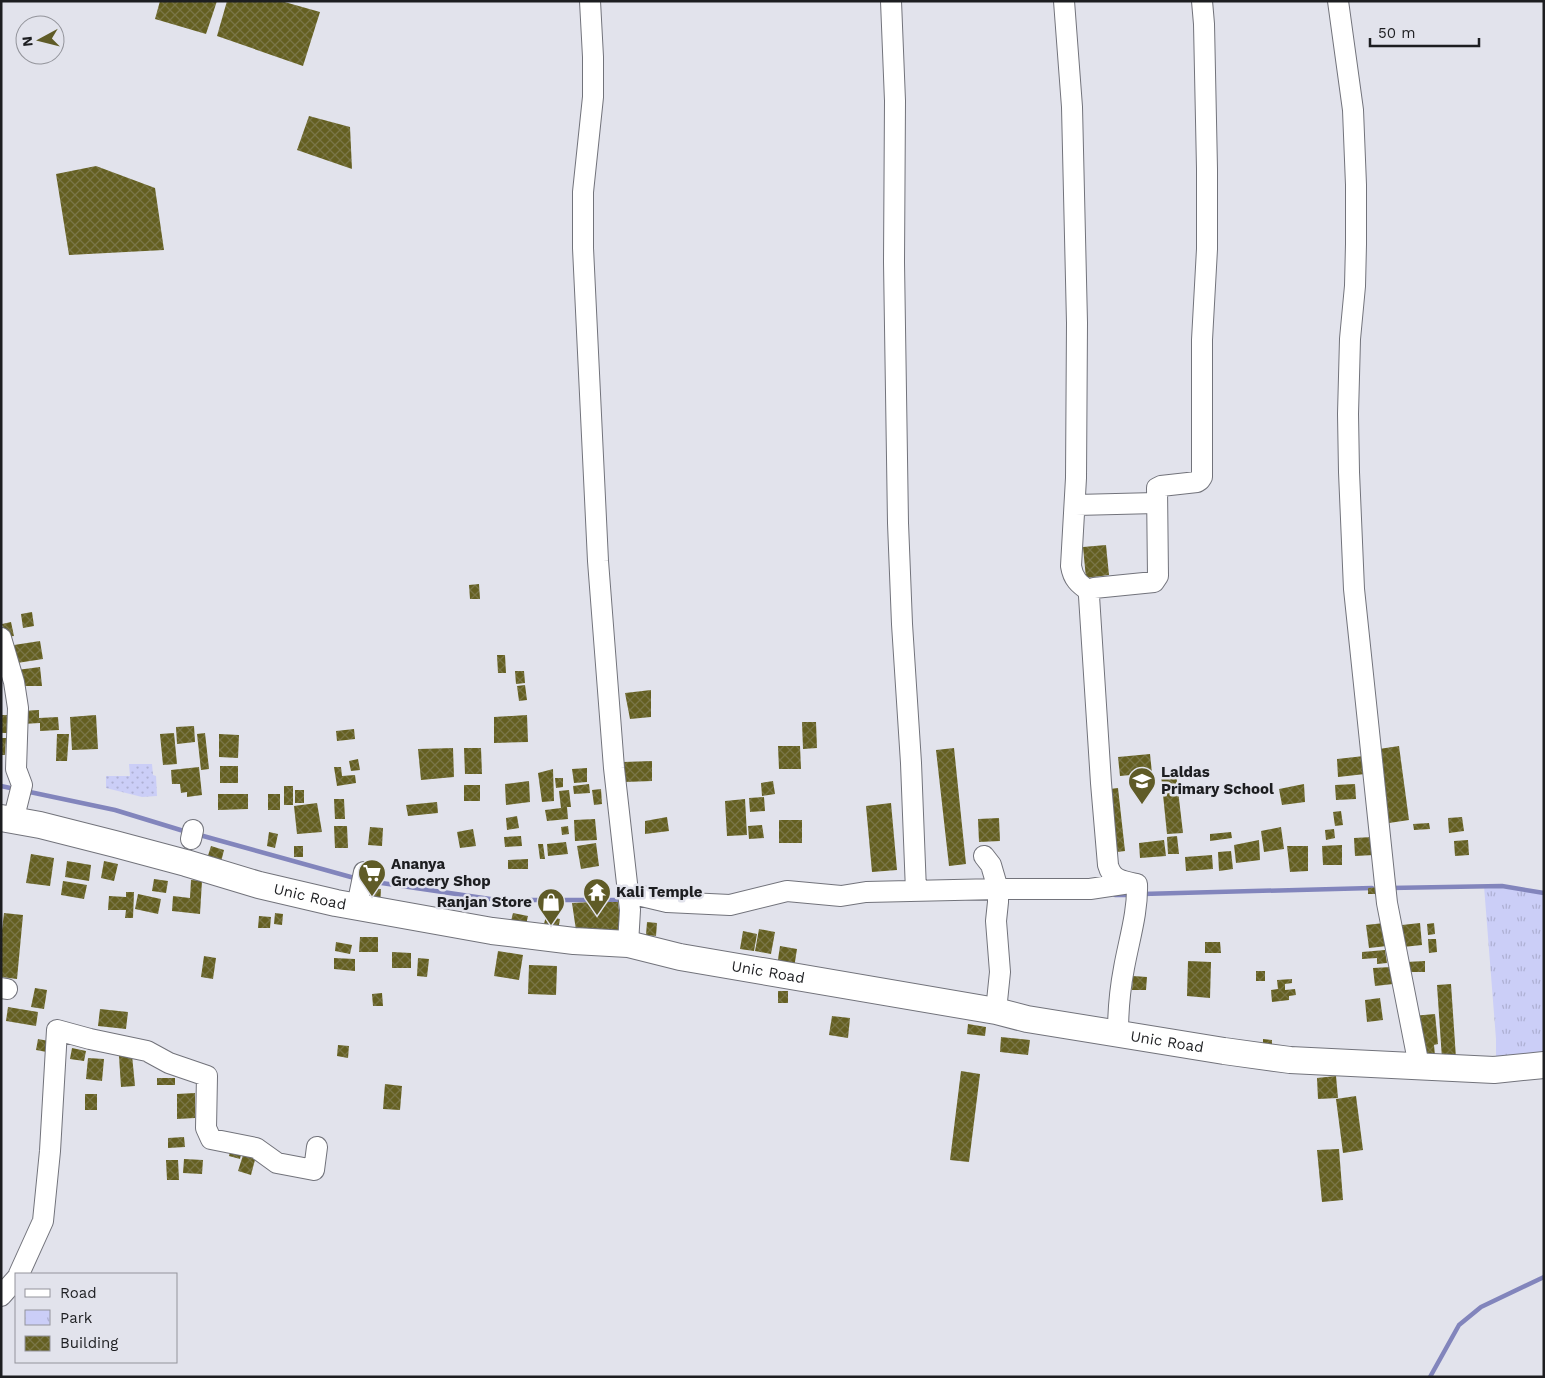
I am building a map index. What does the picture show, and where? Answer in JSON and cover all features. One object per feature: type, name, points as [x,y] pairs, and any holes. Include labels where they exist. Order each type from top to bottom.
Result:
[{"type":"main road","name":"Unic Road","points":[[14,805],[40,825],[186,863],[259,885],[336,903],[360,889],[427,920],[492,931],[574,941],[628,944],[680,957],[996,1011],[1028,1019],[1290,1060],[1494,1070],[1544,1065]]},
{"type":"street","points":[[590,1],[593,97],[586,154],[583,205],[586,326],[598,561],[614,768],[629,902],[628,944]]},
{"type":"street","points":[[891,1],[895,101],[894,262],[898,523],[916,891]]},
{"type":"street","points":[[1064,1],[1072,107],[1077,323],[1076,505],[1071,566],[1072,574],[1079,584],[1089,591]]},
{"type":"street","points":[[1089,591],[1098,587],[1150,583],[1156,579],[1156,488],[1197,482],[1203,474],[1202,340],[1207,249],[1208,169],[1202,1]]},
{"type":"street","points":[[1338,1],[1353,110],[1356,176],[1355,278],[1350,339],[1348,414],[1354,589],[1387,898],[1420,1066]]},
{"type":"street","points":[[1076,505],[1156,503]]},
{"type":"street","points":[[1089,591],[1101,791],[1108,865],[1110,873],[1114,877],[1135,890]]},
{"type":"street","points":[[1,638],[14,682],[18,708],[14,805]]},
{"type":"street","points":[[984,856],[991,865],[998,894],[996,922],[1000,972],[996,1011]]},
{"type":"street","points":[[629,902],[730,905],[788,891],[841,896],[866,892],[916,891],[998,894],[1090,889],[1135,890]]},
{"type":"street","points":[[1118,1033],[1118,1002],[1135,890]]},
{"type":"street","points":[[18,1273],[43,1221],[58,1030],[148,1051],[169,1063],[207,1076],[206,1128],[211,1139],[256,1148],[277,1163],[314,1170],[317,1147]]},
{"type":"street","points":[[1,1296],[15,1280]]},
{"type":"green space","points":[[129,764],[152,764],[153,775],[156,776],[157,796],[142,797],[106,788],[106,776],[130,776]]},
{"type":"green space","points":[[1484,886],[1544,893],[1544,1062],[1496,1064],[1496,1039]]},
{"type":"building","points":[[160,1],[217,1],[206,34],[155,19]]},
{"type":"building","points":[[227,1],[281,1],[320,12],[303,66],[217,36]]},
{"type":"building","points":[[309,116],[350,127],[352,169],[297,150]]},
{"type":"building","points":[[96,166],[155,188],[164,250],[69,255],[56,174]]},
{"type":"building","points":[[1106,545],[1109,575],[1086,578],[1083,547]]},
{"type":"building","points":[[479,584],[480,599],[470,599],[469,585]]},
{"type":"building","points":[[32,612],[34,626],[23,628],[21,614]]},
{"type":"building","points":[[11,622],[14,636],[5,637],[2,624]]},
{"type":"building","points":[[40,641],[43,659],[17,663],[14,645]]},
{"type":"building","points":[[497,655],[505,655],[506,673],[498,673]]},
{"type":"building","points":[[40,667],[42,686],[18,686],[17,670]]},
{"type":"building","points":[[515,671],[524,671],[525,683],[516,684]]},
{"type":"building","points":[[525,685],[527,700],[519,701],[517,686]]},
{"type":"building","points":[[651,690],[651,717],[630,719],[625,693]]},
{"type":"building","points":[[39,710],[39,718],[58,717],[59,730],[40,731],[40,723],[22,724],[21,711]]},
{"type":"building","points":[[1,715],[11,715],[11,733],[1,733]]},
{"type":"building","points":[[96,715],[98,749],[72,750],[70,717]]},
{"type":"building","points":[[527,715],[528,742],[494,743],[494,717]]},
{"type":"building","points":[[802,722],[816,722],[817,748],[803,749]]},
{"type":"building","points":[[194,726],[195,742],[177,744],[176,727]]},
{"type":"building","points":[[354,729],[355,739],[337,741],[336,731]]},
{"type":"building","points":[[174,733],[177,764],[163,765],[160,734]]},
{"type":"building","points":[[205,733],[209,769],[201,770],[197,734]]},
{"type":"building","points":[[57,734],[69,734],[67,761],[56,761]]},
{"type":"building","points":[[219,734],[239,735],[238,758],[219,757]]},
{"type":"building","points":[[1,738],[6,738],[5,755],[1,755]]},
{"type":"building","points":[[778,746],[800,746],[801,769],[779,769]]},
{"type":"building","points":[[1399,746],[1409,820],[1389,823],[1379,749]]},
{"type":"building","points":[[453,748],[454,777],[421,780],[418,749]]},
{"type":"building","points":[[464,748],[481,748],[482,774],[465,774]]},
{"type":"building","points":[[954,748],[966,864],[949,866],[936,750]]},
{"type":"building","points":[[1150,754],[1152,773],[1120,776],[1118,757]]},
{"type":"building","points":[[1364,756],[1365,774],[1338,777],[1337,759]]},
{"type":"building","points":[[358,759],[360,770],[351,771],[349,761]]},
{"type":"building","points":[[652,761],[652,781],[625,782],[623,762]]},
{"type":"building","points":[[220,766],[238,766],[238,783],[220,783]]},
{"type":"building","points":[[199,767],[202,795],[187,797],[187,792],[181,793],[180,784],[172,784],[171,770]]},
{"type":"building","points":[[334,767],[341,767],[342,776],[355,775],[356,783],[337,786]]},
{"type":"building","points":[[587,768],[587,782],[574,783],[572,769]]},
{"type":"building","points":[[553,769],[554,801],[542,802],[538,773]]},
{"type":"building","points":[[1176,773],[1183,833],[1167,834],[1161,775]]},
{"type":"building","points":[[555,778],[563,778],[563,787],[556,788]]},
{"type":"building","points":[[529,781],[530,802],[506,805],[505,784]]},
{"type":"building","points":[[773,781],[775,794],[762,796],[761,783]]},
{"type":"building","points":[[589,784],[590,793],[574,794],[573,786]]},
{"type":"building","points":[[1304,784],[1305,802],[1282,805],[1279,789]]},
{"type":"building","points":[[1355,784],[1356,799],[1336,800],[1335,785]]},
{"type":"building","points":[[464,785],[480,785],[480,801],[464,801]]},
{"type":"building","points":[[284,786],[293,786],[293,805],[284,805]]},
{"type":"building","points":[[1118,788],[1125,851],[1110,853],[1102,790]]},
{"type":"building","points":[[601,789],[602,804],[594,805],[592,790]]},
{"type":"building","points":[[295,790],[304,790],[304,803],[295,803]]},
{"type":"building","points":[[569,790],[571,807],[567,807],[568,819],[547,821],[545,810],[561,808],[559,791]]},
{"type":"building","points":[[218,794],[248,794],[248,809],[218,810]]},
{"type":"building","points":[[268,794],[280,794],[280,810],[268,810]]},
{"type":"building","points":[[764,797],[765,811],[750,812],[749,798]]},
{"type":"building","points":[[334,799],[344,799],[345,819],[335,819]]},
{"type":"building","points":[[745,799],[747,835],[727,836],[725,801]]},
{"type":"building","points":[[437,802],[438,813],[408,816],[406,805]]},
{"type":"building","points":[[317,803],[322,832],[297,834],[294,806]]},
{"type":"building","points":[[891,803],[897,870],[872,872],[866,806]]},
{"type":"building","points":[[1341,811],[1343,825],[1335,826],[1333,812]]},
{"type":"building","points":[[517,816],[519,828],[507,830],[506,818]]},
{"type":"building","points":[[667,817],[669,831],[645,834],[645,821]]},
{"type":"building","points":[[1462,817],[1464,831],[1449,833],[1448,818]]},
{"type":"building","points":[[999,818],[1000,841],[979,842],[978,819]]},
{"type":"building","points":[[595,819],[597,840],[575,841],[574,820]]},
{"type":"building","points":[[779,820],[802,820],[802,843],[779,843]]},
{"type":"building","points":[[1429,823],[1430,829],[1414,830],[1413,824]]},
{"type":"building","points":[[762,825],[764,838],[749,839],[748,826]]},
{"type":"building","points":[[334,826],[347,826],[348,848],[335,848]]},
{"type":"building","points":[[568,826],[569,834],[562,835],[561,827]]},
{"type":"building","points":[[370,827],[383,828],[382,846],[368,845]]},
{"type":"building","points":[[1281,827],[1284,849],[1264,852],[1261,831]]},
{"type":"building","points":[[473,829],[476,846],[460,848],[457,832]]},
{"type":"building","points":[[1334,829],[1335,838],[1326,840],[1325,830]]},
{"type":"building","points":[[269,832],[278,834],[275,848],[267,846]]},
{"type":"building","points":[[1231,832],[1232,838],[1210,841],[1210,834]]},
{"type":"building","points":[[521,836],[522,846],[505,847],[504,837]]},
{"type":"building","points":[[1177,836],[1179,854],[1168,854],[1167,837]]},
{"type":"building","points":[[1372,837],[1374,855],[1355,856],[1354,838]]},
{"type":"building","points":[[1164,840],[1166,856],[1140,858],[1139,843]]},
{"type":"building","points":[[1259,840],[1260,860],[1236,863],[1234,845]]},
{"type":"building","points":[[1468,840],[1469,855],[1455,856],[1454,841]]},
{"type":"building","points":[[566,842],[568,854],[548,856],[547,844]]},
{"type":"building","points":[[596,843],[599,866],[581,869],[577,846]]},
{"type":"building","points":[[538,844],[543,844],[545,859],[540,859]]},
{"type":"building","points":[[1342,845],[1342,865],[1323,865],[1322,846]]},
{"type":"building","points":[[211,846],[224,850],[220,866],[206,862]]},
{"type":"building","points":[[294,846],[303,846],[303,857],[294,857]]},
{"type":"building","points":[[1287,846],[1308,846],[1308,871],[1290,872]]},
{"type":"building","points":[[1231,851],[1233,869],[1219,871],[1218,852]]},
{"type":"building","points":[[31,854],[54,858],[50,886],[26,883]]},
{"type":"building","points":[[1212,855],[1213,869],[1186,871],[1185,857]]},
{"type":"building","points":[[528,859],[528,869],[508,869],[508,860]]},
{"type":"building","points":[[67,861],[91,865],[89,881],[65,877]]},
{"type":"building","points":[[104,861],[118,864],[114,881],[101,878]]},
{"type":"building","points":[[154,879],[168,881],[166,893],[152,891]]},
{"type":"building","points":[[191,880],[202,881],[200,914],[172,911],[173,896],[190,898]]},
{"type":"building","points":[[63,881],[87,885],[84,899],[61,895]]},
{"type":"building","points":[[1381,887],[1381,894],[1368,894],[1368,888]]},
{"type":"building","name":"Ananya Grocery Shop","points":[[364,888],[381,889],[380,906],[363,905]]},
{"type":"building","points":[[126,892],[134,892],[133,918],[125,918],[126,910],[108,910],[109,896],[126,897]]},
{"type":"building","points":[[138,894],[161,899],[158,914],[135,909]]},
{"type":"building","name":"Kali Temple","points":[[618,902],[621,929],[608,939],[577,937],[572,903]]},
{"type":"building","points":[[4,913],[23,915],[17,979],[1,977],[1,939]]},
{"type":"building","points":[[275,913],[283,914],[282,925],[274,924]]},
{"type":"building","points":[[513,913],[528,916],[525,929],[510,925]]},
{"type":"building","points":[[259,916],[271,917],[270,928],[258,928]]},
{"type":"building","name":"Ranjan Store","points":[[546,916],[560,919],[557,936],[542,932]]},
{"type":"building","points":[[647,922],[657,923],[656,936],[646,935]]},
{"type":"building","points":[[1384,923],[1387,946],[1369,948],[1366,925]]},
{"type":"building","points":[[1420,923],[1422,945],[1403,947],[1402,925]]},
{"type":"building","points":[[1434,923],[1435,934],[1428,935],[1427,924]]},
{"type":"building","points":[[759,929],[775,932],[771,954],[755,951]]},
{"type":"building","points":[[743,931],[757,934],[754,951],[740,949]]},
{"type":"building","points":[[360,937],[378,937],[378,952],[359,952]]},
{"type":"building","points":[[1428,939],[1436,939],[1437,952],[1429,953]]},
{"type":"building","points":[[336,942],[352,945],[350,954],[335,951]]},
{"type":"building","points":[[1205,942],[1220,942],[1221,953],[1205,953]]},
{"type":"building","points":[[780,946],[797,949],[794,968],[777,966]]},
{"type":"building","points":[[1385,950],[1387,963],[1377,964],[1377,958],[1362,959],[1362,952]]},
{"type":"building","points":[[498,951],[523,955],[519,980],[494,976]]},
{"type":"building","points":[[392,952],[411,953],[411,968],[392,968]]},
{"type":"building","points":[[204,956],[216,958],[213,979],[201,977]]},
{"type":"building","points":[[334,958],[355,959],[355,971],[334,969]]},
{"type":"building","points":[[418,958],[429,959],[427,977],[417,976]]},
{"type":"building","points":[[1188,961],[1211,962],[1210,998],[1187,996]]},
{"type":"building","points":[[1425,961],[1425,972],[1407,972],[1406,962]]},
{"type":"building","points":[[529,965],[557,966],[556,995],[528,994]]},
{"type":"building","points":[[1391,967],[1393,984],[1375,986],[1373,968]]},
{"type":"building","points":[[1256,971],[1265,971],[1265,981],[1256,981]]},
{"type":"building","points":[[1133,976],[1147,977],[1146,990],[1132,990]]},
{"type":"building","points":[[1292,979],[1292,983],[1285,984],[1285,990],[1295,989],[1296,995],[1289,996],[1289,1000],[1272,1002],[1271,990],[1278,989],[1277,980]]},
{"type":"building","points":[[1451,984],[1456,1058],[1442,1059],[1437,985]]},
{"type":"building","points":[[35,988],[47,990],[44,1009],[31,1007]]},
{"type":"building","points":[[778,991],[788,991],[788,1003],[778,1003]]},
{"type":"building","points":[[382,993],[383,1006],[373,1006],[372,994]]},
{"type":"building","points":[[1380,998],[1383,1020],[1367,1022],[1365,1000]]},
{"type":"building","points":[[8,1007],[38,1012],[36,1026],[6,1021]]},
{"type":"building","points":[[100,1009],[128,1012],[126,1029],[98,1026]]},
{"type":"building","points":[[1435,1014],[1438,1044],[1434,1045],[1435,1056],[1417,1058],[1412,1016]]},
{"type":"building","points":[[832,1016],[850,1018],[848,1038],[829,1035]]},
{"type":"building","points":[[968,1024],[986,1027],[985,1036],[967,1034]]},
{"type":"building","points":[[1001,1037],[1030,1040],[1028,1055],[1000,1052]]},
{"type":"building","points":[[38,1039],[54,1042],[52,1053],[36,1050]]},
{"type":"building","points":[[1263,1039],[1272,1040],[1272,1048],[1263,1048]]},
{"type":"building","points":[[338,1045],[349,1046],[348,1058],[337,1056]]},
{"type":"building","points":[[72,1048],[86,1051],[84,1061],[70,1059]]},
{"type":"building","points":[[132,1055],[135,1086],[121,1087],[119,1056]]},
{"type":"building","points":[[88,1058],[104,1059],[102,1081],[86,1079]]},
{"type":"building","points":[[961,1071],[980,1074],[969,1162],[950,1160]]},
{"type":"building","points":[[1336,1076],[1338,1098],[1318,1099],[1317,1078]]},
{"type":"building","points":[[157,1078],[175,1078],[175,1085],[157,1085]]},
{"type":"building","points":[[385,1084],[402,1086],[400,1110],[383,1109]]},
{"type":"building","points":[[195,1093],[195,1118],[177,1119],[177,1094]]},
{"type":"building","points":[[85,1094],[97,1094],[97,1110],[85,1110]]},
{"type":"building","points":[[1356,1096],[1363,1150],[1343,1153],[1336,1099]]},
{"type":"building","points":[[184,1137],[185,1147],[168,1148],[168,1138]]},
{"type":"building","points":[[231,1148],[242,1151],[240,1159],[229,1156]]},
{"type":"building","points":[[1339,1149],[1343,1200],[1322,1202],[1317,1150]]},
{"type":"building","points":[[244,1152],[256,1156],[251,1175],[238,1171]]},
{"type":"building","points":[[184,1159],[203,1160],[202,1174],[183,1173]]},
{"type":"building","points":[[166,1160],[178,1160],[179,1180],[167,1180]]},
{"type":"waterway","points":[[1,786],[15,789]]},
{"type":"waterway","points":[[25,791],[115,810],[187,832]]},
{"type":"waterway","points":[[196,834],[358,879]]},
{"type":"waterway","points":[[368,881],[497,900],[623,900]]},
{"type":"waterway","points":[[1390,888],[1502,886],[1544,893]]},
{"type":"waterway","points":[[1142,894],[1372,888]]},
{"type":"waterway","points":[[1115,895],[1132,895]]},
{"type":"waterway","points":[[1430,1377],[1459,1325],[1481,1307],[1544,1277]]},
{"type":"place","name":"Laldas Primary School","points":[[1142,805]]},
{"type":"place","name":"Ananya Grocery Shop","points":[[372,897]]},
{"type":"place","name":"Kali Temple","points":[[597,916]]},
{"type":"place","name":"Ranjan Store","points":[[551,926]]}]
